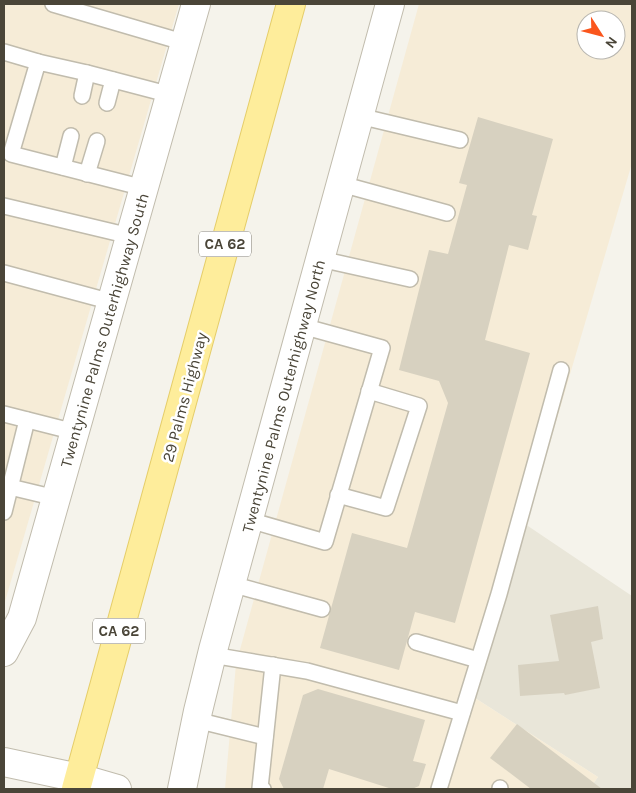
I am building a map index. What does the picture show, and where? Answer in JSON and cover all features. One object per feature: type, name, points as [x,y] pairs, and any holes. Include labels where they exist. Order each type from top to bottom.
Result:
[{"type":"main road","name":"29 Palms Highway","points":[[77,784],[291,4]]},
{"type":"street","name":"Twentynine Palms Outerhighway South","points":[[6,642],[22,618],[196,4]]},
{"type":"street","name":"Twentynine Palms Outerhighway North","points":[[182,789],[196,720],[231,584],[390,4]]},
{"type":"street","points":[[4,762],[77,784],[117,789]]},
{"type":"lane","points":[[52,4],[186,43]]},
{"type":"lane","points":[[4,52],[171,95]]},
{"type":"lane","points":[[38,62],[7,154],[144,188]]},
{"type":"lane","points":[[82,96],[87,73]]},
{"type":"lane","points":[[107,103],[114,80]]},
{"type":"lane","points":[[359,116],[460,140]]},
{"type":"lane","points":[[63,167],[71,136]]},
{"type":"lane","points":[[87,174],[97,141]]},
{"type":"lane","points":[[341,184],[447,213]]},
{"type":"lane","points":[[4,206],[130,236]]},
{"type":"lane","points":[[320,259],[410,279]]},
{"type":"lane","points":[[4,273],[112,302]]},
{"type":"lane","points":[[249,520],[325,542],[382,348],[302,326]]},
{"type":"lane","points":[[439,789],[500,594],[561,370]]},
{"type":"lane","points":[[338,495],[386,508],[419,406],[369,391]]},
{"type":"lane","points":[[4,414],[75,432]]},
{"type":"lane","points":[[4,512],[27,420]]},
{"type":"lane","points":[[10,487],[56,498]]},
{"type":"lane","points":[[231,584],[322,609]]},
{"type":"lane","points":[[416,642],[478,660]]},
{"type":"lane","points":[[212,656],[307,671],[462,713]]},
{"type":"lane","points":[[263,789],[260,788],[273,665]]},
{"type":"lane","points":[[196,720],[265,738]]},
{"type":"shaded area","points":[[4,4],[179,4],[4,605]]},
{"type":"shaded area","points":[[419,4],[632,4],[632,163],[475,698],[598,777],[589,789],[225,789],[236,664]]},
{"type":"shaded area","points":[[525,524],[632,596],[632,789],[589,789],[598,777],[475,698]]},
{"type":"building","points":[[478,117],[553,139],[532,215],[537,216],[528,250],[509,245],[485,340],[530,353],[455,623],[415,612],[399,670],[320,648],[352,533],[407,548],[448,403],[439,381],[399,370],[429,250],[448,254],[467,185],[459,183]]},
{"type":"building","points":[[598,606],[603,639],[591,642],[600,688],[565,695],[564,693],[520,696],[518,665],[559,661],[550,615]]},
{"type":"building","points":[[318,689],[425,720],[413,761],[426,764],[419,786],[412,789],[392,789],[329,769],[323,789],[284,789],[279,779],[303,695]]},
{"type":"building","points":[[517,724],[602,789],[531,789],[490,758]]}]
